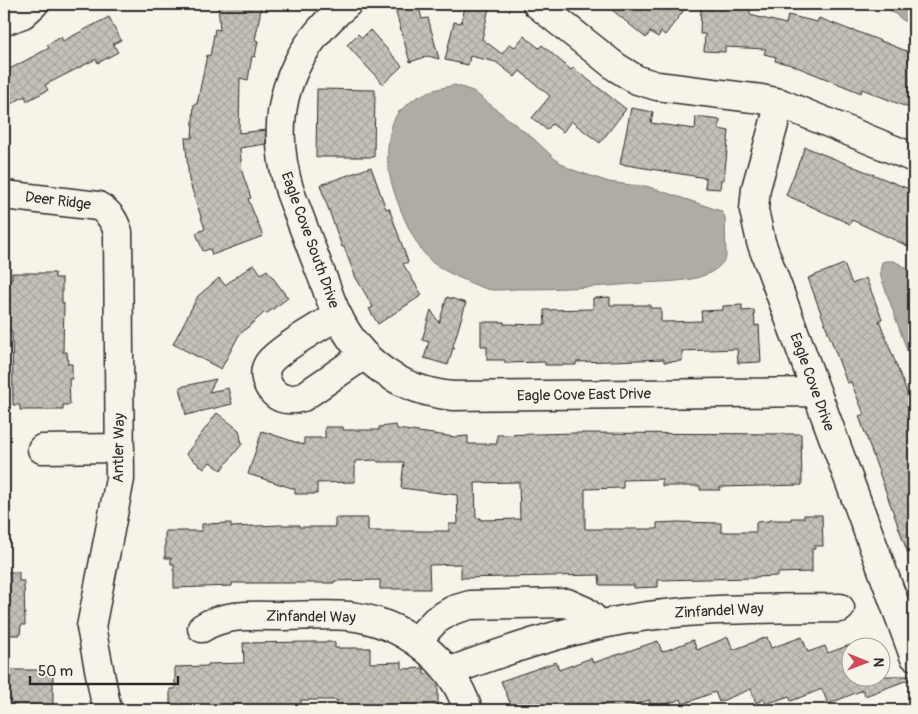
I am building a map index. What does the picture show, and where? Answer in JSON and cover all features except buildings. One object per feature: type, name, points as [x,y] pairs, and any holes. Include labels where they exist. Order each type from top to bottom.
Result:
[{"type":"street","points":[[4,22],[23,14],[34,4]]},
{"type":"street","points":[[537,4],[616,67],[642,82],[657,86],[780,103],[914,158]]},
{"type":"street","name":"Eagle Cove South Drive","points":[[338,7],[316,34],[298,62],[287,88],[280,136],[285,174],[290,192],[337,316],[354,344],[364,355]]},
{"type":"street","name":"Eagle Cove Drive","points":[[780,103],[756,188],[754,199],[755,222],[760,242],[914,656]]},
{"type":"street","name":"Deer Ridge","points":[[4,195],[93,204],[105,210],[109,215]]},
{"type":"street","name":"Antler Way","points":[[107,710],[91,627],[120,479],[118,232],[115,222],[109,215]]},
{"type":"street","points":[[337,316],[277,354],[266,368],[268,385],[276,395],[294,400],[303,397],[364,355]]},
{"type":"street","name":"Eagle Cove East Drive","points":[[364,355],[382,371],[406,385],[434,394],[453,396],[816,392]]},
{"type":"street","points":[[42,449],[120,448]]},
{"type":"street","points":[[416,641],[431,624],[447,613],[464,606],[566,603],[585,611],[600,624]]},
{"type":"street","name":"Zinfandel Way","points":[[202,628],[223,619],[241,616],[349,616],[387,626],[416,641],[436,658],[448,672],[536,641],[600,624],[649,616],[695,611],[840,608]]},
{"type":"street","points":[[448,672],[468,710]]},
{"type":"shaded area","points":[[882,4],[914,4],[914,25],[904,21]]},
{"type":"shaded area","points":[[455,85],[473,91],[535,140],[555,159],[570,169],[609,182],[646,186],[721,211],[725,217],[726,257],[720,266],[701,277],[677,281],[565,288],[488,289],[466,281],[437,266],[418,245],[405,221],[389,172],[388,143],[393,122],[402,109],[423,94]]},
{"type":"shaded area","points":[[894,261],[905,267],[914,280],[914,370],[881,277],[882,262]]}]
